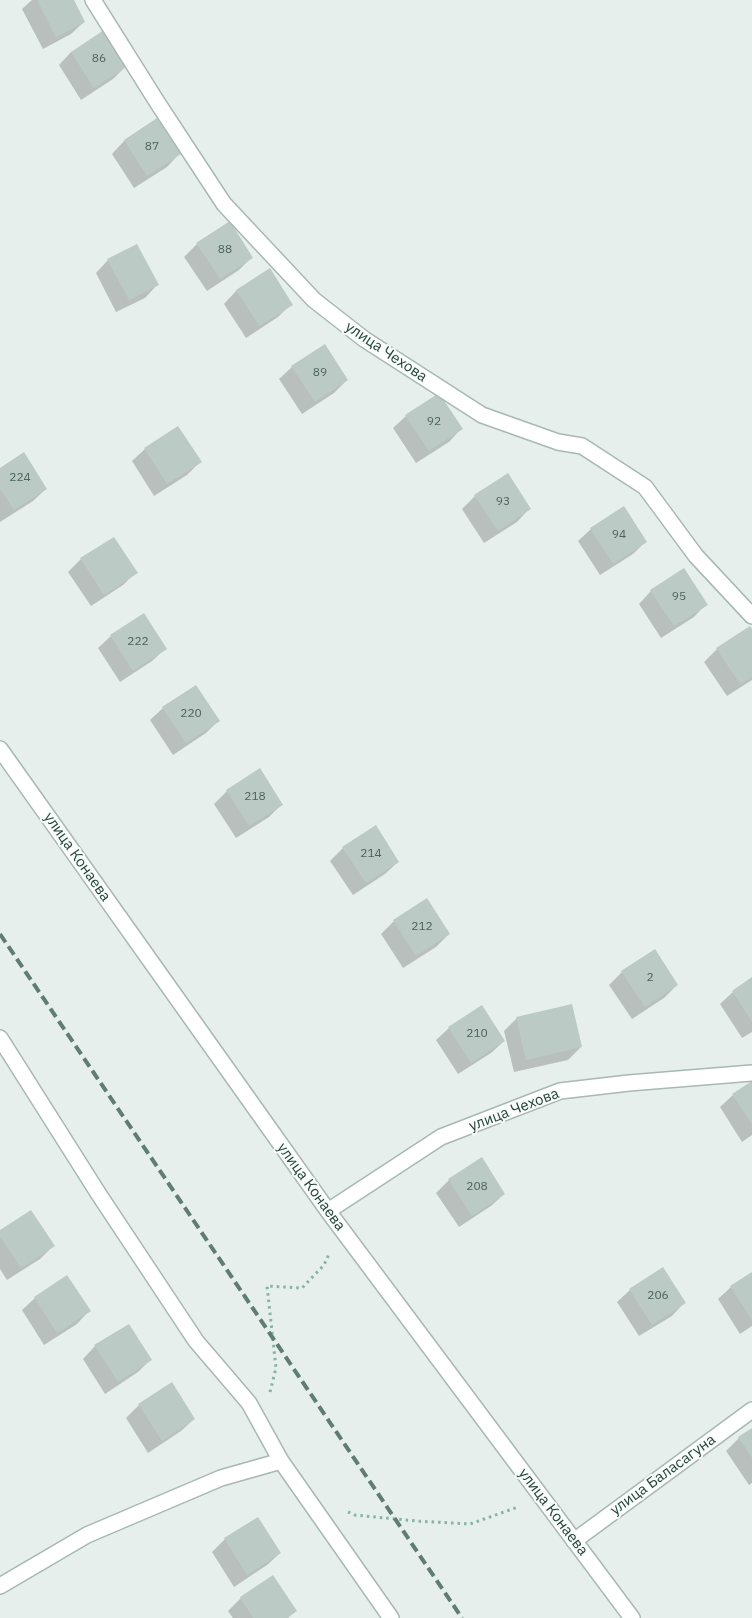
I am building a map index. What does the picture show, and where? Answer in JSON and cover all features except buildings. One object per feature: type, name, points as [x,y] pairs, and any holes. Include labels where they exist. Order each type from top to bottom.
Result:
[{"type":"street","name":"улица Чехова","points":[[93,0],[156,102],[224,204],[314,300],[364,338],[482,416],[558,442],[582,446],[645,487],[696,556],[752,616]]},
{"type":"street","name":"улица Конаева","points":[[0,749],[328,1211],[632,1618]]},
{"type":"street","points":[[0,1038],[98,1193],[196,1341],[249,1403],[281,1461],[391,1618]]},
{"type":"street","name":"улица Чехова","points":[[328,1211],[441,1137],[560,1091],[629,1082],[752,1073]]},
{"type":"street","name":"улица Баласагуна","points":[[574,1541],[752,1410]]},
{"type":"street","points":[[0,1586],[87,1535],[221,1478],[281,1461]]},
{"type":"path","points":[[257,1418],[269,1398],[276,1368],[267,1286],[302,1288],[324,1265],[341,1228]]},
{"type":"path","points":[[307,1498],[356,1515],[470,1524],[542,1498]]},
{"type":"railway","points":[[0,934],[462,1618]]}]
